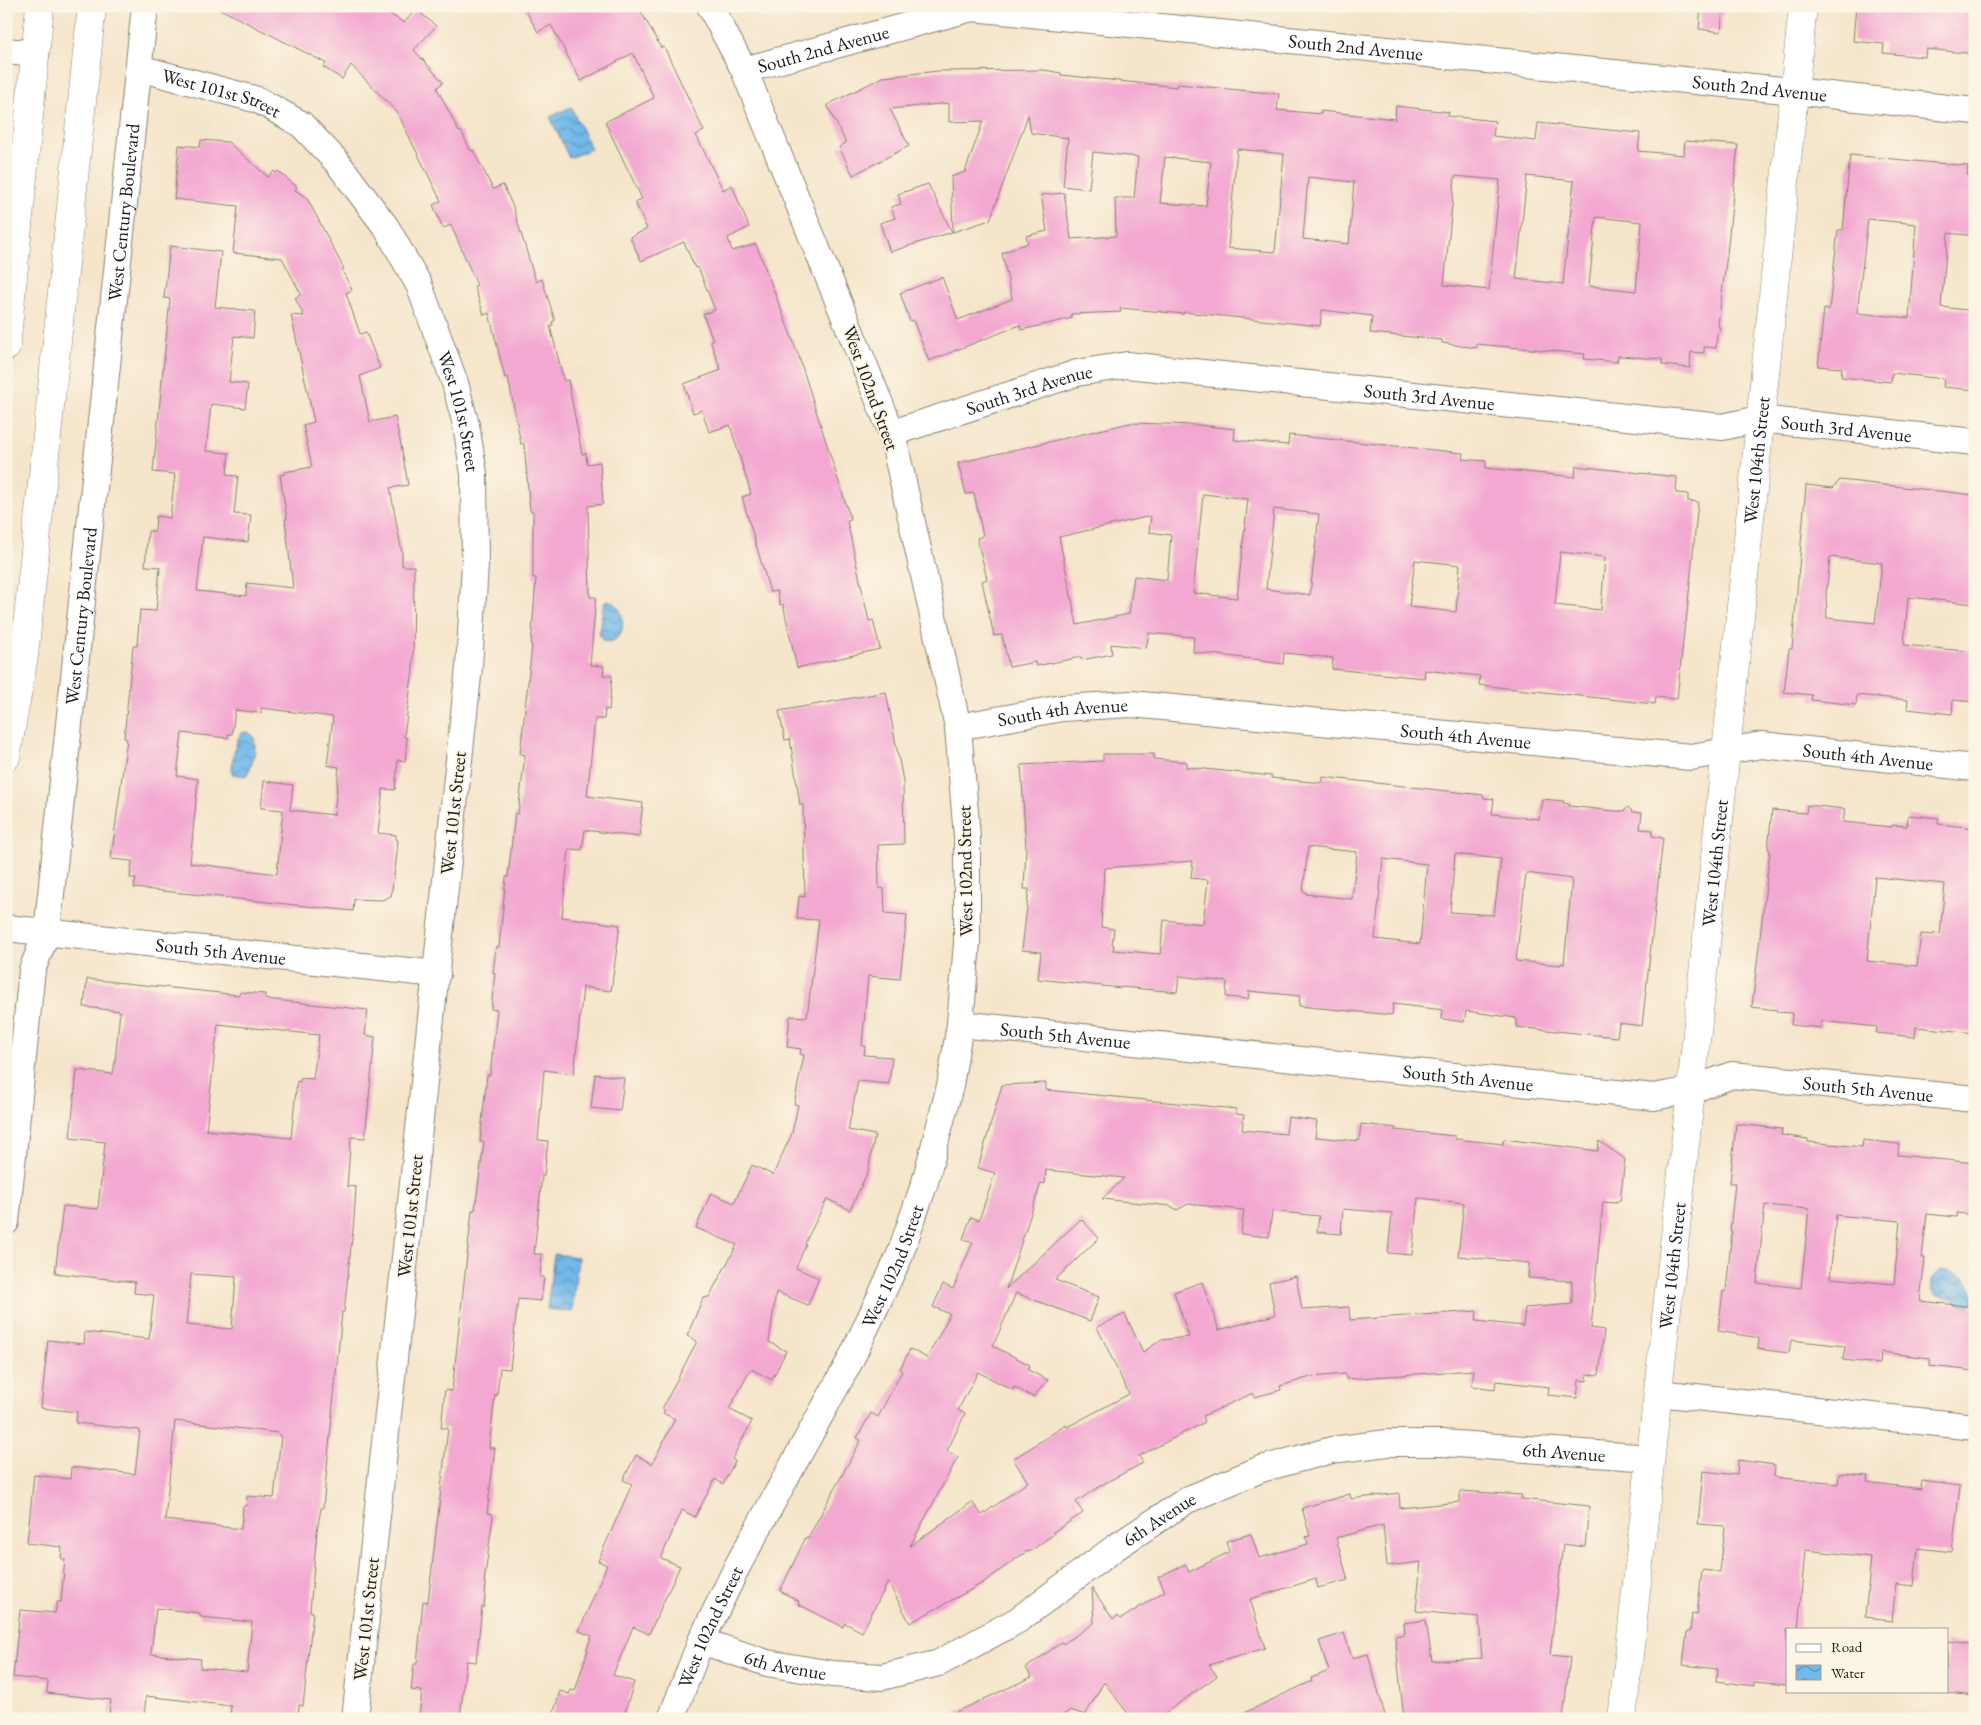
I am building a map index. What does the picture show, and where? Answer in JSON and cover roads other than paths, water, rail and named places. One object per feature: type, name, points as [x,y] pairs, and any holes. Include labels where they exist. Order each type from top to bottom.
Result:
[{"type":"street","points":[[6,347],[40,6]]},
{"type":"street","points":[[6,757],[24,656],[92,6]]},
{"type":"street","name":"West Century Boulevard","points":[[6,1222],[32,970],[46,932],[145,6]]},
{"type":"street","name":"West 102nd Street","points":[[671,1719],[701,1641],[739,1563],[850,1361],[899,1257],[925,1182],[950,1086],[960,1024],[967,943],[967,838],[958,727],[892,433],[744,70],[710,6]]},
{"type":"street","name":"West 104th Street","points":[[1626,1718],[1651,1458],[1803,6]]},
{"type":"street","name":"South 2nd Avenue","points":[[744,70],[972,8],[1975,111]]},
{"type":"street","points":[[6,51],[36,54]]},
{"type":"street","name":"West 101st Street","points":[[139,68],[258,100],[301,124],[337,162],[386,227],[419,285],[455,383],[466,425],[474,474],[475,564],[469,667],[355,1719]]},
{"type":"street","name":"South 3rd Avenue","points":[[892,433],[1077,373],[1127,365],[1722,427],[1759,420],[1975,442]]},
{"type":"street","name":"South 4th Avenue","points":[[958,727],[1062,708],[1131,704],[1691,757],[1762,745],[1975,768]]},
{"type":"street","name":"South 5th Avenue","points":[[6,928],[437,974]]},
{"type":"street","name":"South 5th Avenue","points":[[960,1024],[1654,1097],[1691,1090],[1732,1075],[1975,1099]]},
{"type":"street","points":[[1658,1393],[1975,1427]]},
{"type":"street","name":"6th Avenue","points":[[701,1641],[767,1663],[832,1674],[882,1677],[939,1663],[1018,1620],[1116,1547],[1187,1500],[1261,1469],[1332,1450],[1387,1443],[1443,1443],[1651,1458]]},
{"type":"water","points":[[571,107],[591,149],[569,158],[550,117]]},
{"type":"water","points":[[606,601],[612,601],[617,606],[622,619],[621,633],[611,641],[603,641],[599,633]]},
{"type":"water","points":[[248,732],[254,737],[255,742],[255,753],[252,762],[246,776],[232,774],[233,758],[237,743],[241,733]]},
{"type":"water","points":[[554,1254],[578,1257],[572,1312],[547,1309]]},
{"type":"water","points":[[1941,1270],[1958,1274],[1966,1280],[1974,1296],[1974,1300],[1969,1306],[1964,1307],[1949,1297],[1935,1294],[1932,1278]]}]
